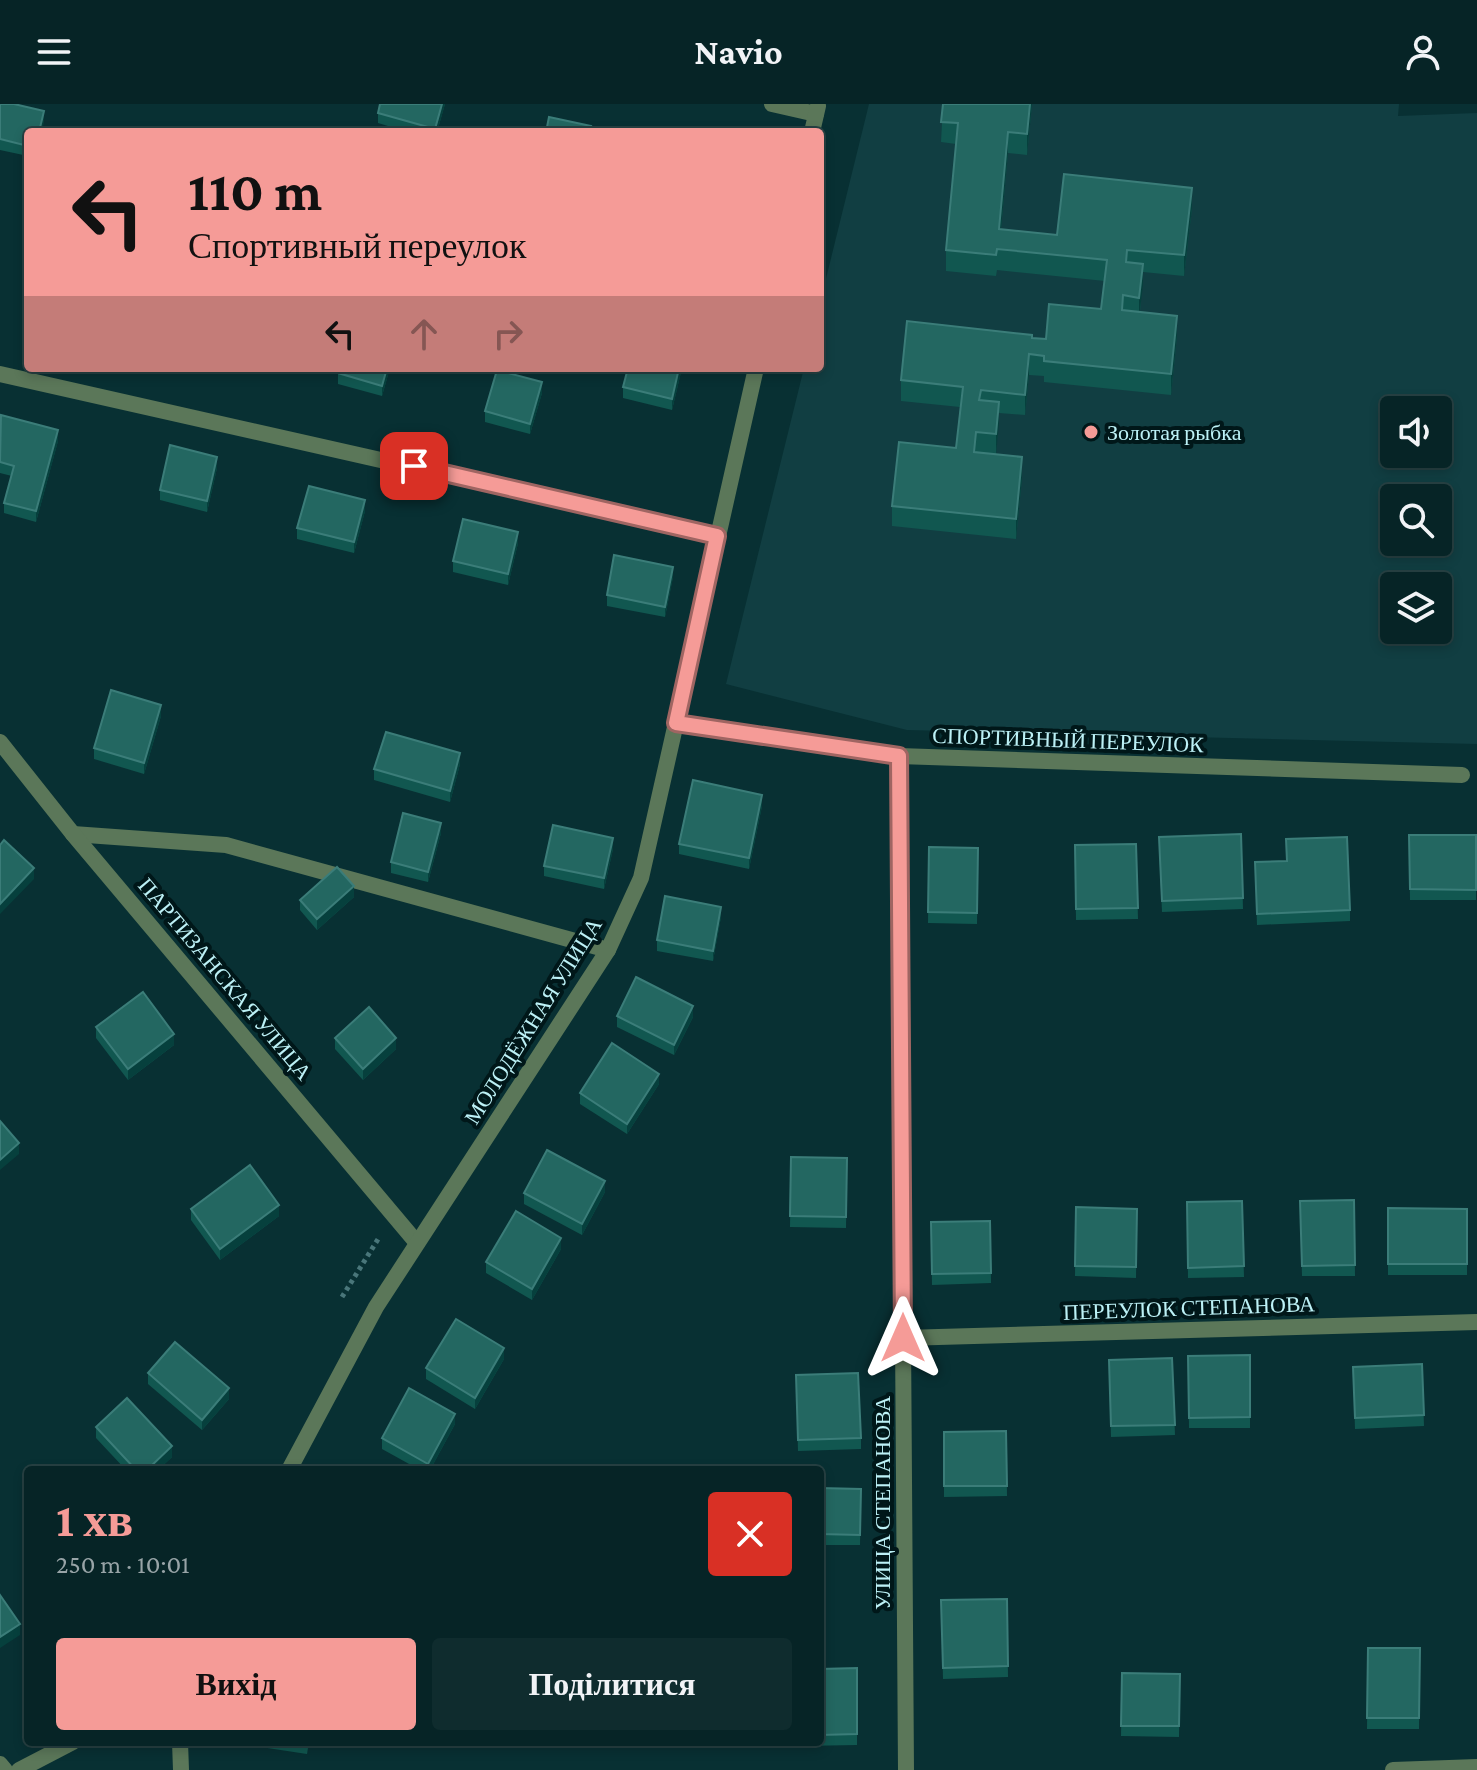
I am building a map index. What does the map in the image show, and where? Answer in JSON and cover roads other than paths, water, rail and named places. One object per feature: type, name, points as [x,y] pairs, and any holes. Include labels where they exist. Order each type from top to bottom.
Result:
[{"type":"street","points":[[772,104],[817,109]]},
{"type":"street","name":"МОЛОДЁЖНАЯ УЛИЦА","points":[[291,1466],[376,1307],[608,950],[641,878],[755,372]]},
{"type":"street","points":[[0,374],[717,536]]},
{"type":"street","name":"СПОРТИВНЫЙ ПЕРЕУЛОК","points":[[676,723],[899,756],[1462,775]]},
{"type":"street","name":"ПАРТИЗАНСКАЯ УЛИЦА","points":[[0,742],[73,834],[417,1243]]},
{"type":"street","name":"УЛИЦА СТЕПАНОВА","points":[[899,756],[906,1770]]},
{"type":"street","points":[[73,834],[226,845],[608,950]]},
{"type":"street","name":"ПЕРЕУЛОК СТЕПАНОВА","points":[[903,1338],[1477,1322]]},
{"type":"street","points":[[19,1770],[65,1746]]},
{"type":"street","points":[[180,1746],[181,1770]]},
{"type":"street","points":[[0,1764],[5,1770]]},
{"type":"street","points":[[1393,1770],[1477,1767]]},
{"type":"place","name":"Золотая рыбка","points":[[1091,432]]}]
